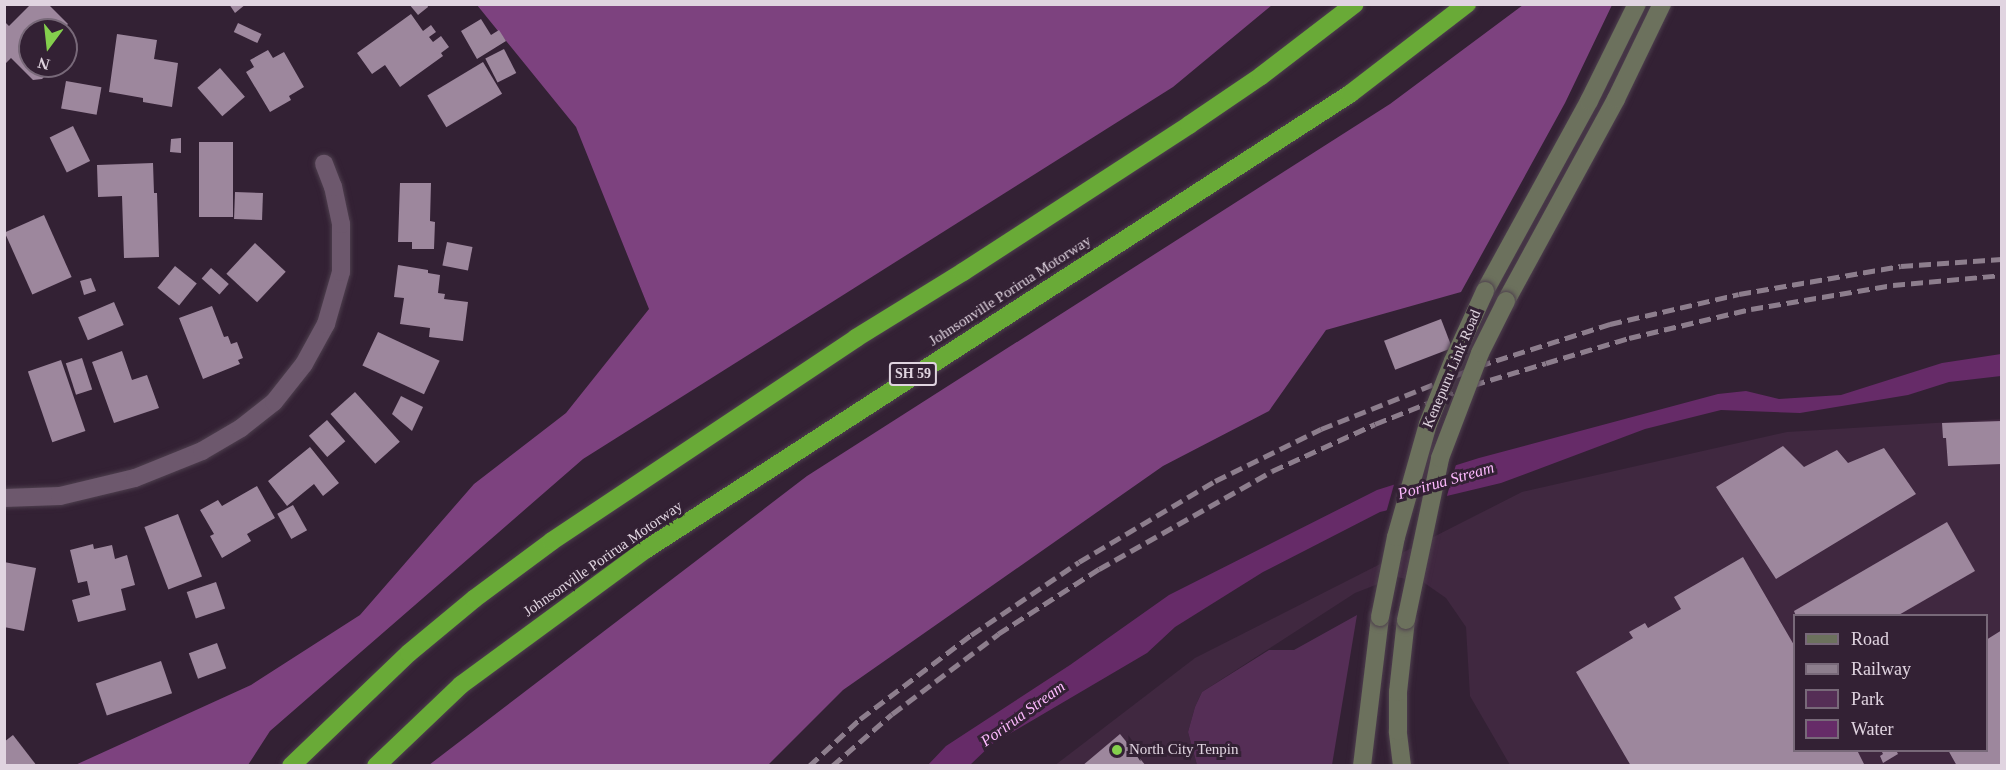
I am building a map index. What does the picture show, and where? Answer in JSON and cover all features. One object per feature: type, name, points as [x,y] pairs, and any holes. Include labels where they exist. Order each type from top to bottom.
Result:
[{"type":"highway","points":[[291,765],[409,653],[474,599],[552,541],[856,338],[963,272],[1189,125],[1261,76],[1355,4]]},
{"type":"highway","name":"Johnsonville Porirua Motorway","points":[[376,765],[461,685],[645,550],[738,487],[1350,94],[1467,4]]},
{"type":"main road","name":"Kenepuru Link Road","points":[[1362,765],[1380,616],[1396,537],[1428,424],[1453,361],[1485,291],[1589,101],[1637,4]]},
{"type":"main road","name":"Kenepuru Link Road","points":[[1402,765],[1398,731],[1398,692],[1406,620],[1440,458],[1480,353],[1616,99],[1662,4]]},
{"type":"street","points":[[4,498],[60,496],[135,478],[202,451],[241,428],[274,402],[303,364],[326,324],[341,272],[340,224],[333,187],[324,164]]},
{"type":"shaded area","points":[[477,5],[1272,5],[1173,87],[583,459],[270,731],[248,765],[73,766],[251,685],[360,615],[474,484],[566,413],[649,309],[576,127]]},
{"type":"shaded area","points":[[1523,5],[1612,5],[1565,103],[1461,292],[1326,330],[1269,411],[1163,466],[843,690],[768,765],[429,765],[807,476],[1390,104]]},
{"type":"shaded area","points":[[2001,419],[2001,765],[1510,765],[1470,696],[1466,627],[1446,598],[1423,582],[1396,577],[1355,593],[1202,692],[1188,732],[1197,765],[1054,766],[1195,658],[1522,492],[1787,432]]},
{"type":"green space","points":[[1357,615],[1332,765],[1197,765],[1188,732],[1202,692],[1269,650],[1294,650]]},
{"type":"water","name":"Porirua Stream","points":[[2001,354],[2001,376],[1949,382],[1908,395],[1800,413],[1721,410],[1645,429],[1501,483],[1380,512],[1263,572],[1175,627],[1147,653],[992,744],[970,765],[927,766],[946,746],[1070,665],[1169,595],[1377,490],[1479,458],[1718,394],[1746,391],[1779,399],[1841,395],[1942,363]]},
{"type":"pier","points":[[1457,461],[1446,499],[1386,513],[1395,481]]},
{"type":"building","points":[[31,4],[48,4],[62,18],[18,18],[18,65],[11,58],[4,65],[4,21],[9,26]]},
{"type":"building","points":[[229,4],[246,4],[235,13]]},
{"type":"building","points":[[409,4],[427,4],[428,7],[418,15]]},
{"type":"building","points":[[411,14],[423,31],[431,25],[436,32],[429,37],[433,42],[441,36],[449,47],[441,53],[443,56],[400,87],[385,65],[372,74],[357,53]]},
{"type":"building","points":[[481,19],[491,35],[499,30],[506,41],[477,59],[461,31]]},
{"type":"building","points":[[238,23],[262,34],[257,43],[234,32]]},
{"type":"building","points":[[117,34],[157,40],[154,59],[178,63],[172,107],[143,102],[143,98],[109,92]]},
{"type":"building","points":[[504,49],[516,73],[498,83],[485,59]]},
{"type":"building","points":[[268,50],[273,58],[284,52],[304,87],[289,96],[291,100],[270,112],[246,72],[254,67],[250,60]]},
{"type":"building","points":[[483,62],[502,94],[446,127],[427,95]]},
{"type":"building","points":[[220,68],[245,97],[222,116],[197,88]]},
{"type":"building","points":[[66,81],[101,87],[97,115],[61,109]]},
{"type":"building","points":[[73,126],[90,161],[67,172],[50,137]]},
{"type":"building","points":[[181,138],[181,153],[170,152],[171,139]]},
{"type":"building","points":[[199,142],[233,142],[233,217],[199,217]]},
{"type":"building","points":[[153,163],[154,193],[157,193],[159,257],[124,258],[122,196],[98,197],[97,165]]},
{"type":"building","points":[[400,183],[431,183],[430,221],[435,222],[434,249],[412,249],[412,242],[398,242]]},
{"type":"building","points":[[235,192],[263,193],[262,220],[234,219]]},
{"type":"building","points":[[44,215],[72,277],[32,295],[5,232]]},
{"type":"building","points":[[447,242],[473,247],[468,271],[442,266]]},
{"type":"building","points":[[255,243],[286,272],[257,302],[226,274]]},
{"type":"building","points":[[398,265],[428,270],[428,273],[440,275],[438,293],[445,294],[444,299],[468,302],[463,341],[429,337],[430,328],[400,324],[404,298],[394,297]]},
{"type":"building","points":[[175,266],[197,284],[179,305],[157,288]]},
{"type":"building","points":[[211,268],[229,284],[219,294],[202,278]]},
{"type":"building","points":[[91,278],[96,291],[84,295],[80,281]]},
{"type":"building","points":[[114,302],[124,325],[88,340],[78,317]]},
{"type":"building","points":[[212,306],[224,337],[228,336],[231,344],[237,342],[243,358],[238,360],[240,364],[203,379],[179,318]]},
{"type":"building","points":[[1441,319],[1452,348],[1395,370],[1384,341]]},
{"type":"building","points":[[378,332],[440,361],[424,394],[362,366]]},
{"type":"building","points":[[122,351],[132,380],[147,375],[159,408],[114,423],[92,362]]},
{"type":"building","points":[[82,358],[92,389],[76,395],[66,363]]},
{"type":"building","points":[[61,360],[85,431],[52,442],[28,371]]},
{"type":"building","points":[[355,392],[400,442],[375,464],[330,414]]},
{"type":"building","points":[[401,396],[423,407],[412,431],[392,414]]},
{"type":"building","points":[[327,420],[345,441],[327,457],[309,436]]},
{"type":"building","points":[[2002,421],[2002,464],[1948,466],[1946,438],[1943,438],[1942,423]]},
{"type":"building","points":[[1783,446],[1804,467],[1837,450],[1848,463],[1884,448],[1916,494],[1776,579],[1716,487]]},
{"type":"building","points":[[310,447],[339,483],[323,496],[314,484],[287,506],[268,481]]},
{"type":"building","points":[[257,486],[275,518],[247,534],[251,541],[222,558],[210,536],[214,534],[200,510],[218,500],[222,506]]},
{"type":"building","points":[[293,505],[307,530],[291,539],[277,514]]},
{"type":"building","points":[[178,514],[202,577],[168,589],[144,527]]},
{"type":"building","points":[[1947,522],[1975,571],[1900,614],[1795,614],[1794,611]]},
{"type":"building","points":[[93,544],[94,549],[112,545],[115,559],[127,555],[135,585],[121,589],[126,610],[78,622],[72,600],[90,595],[87,581],[78,583],[70,550]]},
{"type":"building","points":[[1743,557],[1793,643],[1793,752],[1858,752],[1865,766],[1631,766],[1576,672],[1633,638],[1629,632],[1645,623],[1648,628],[1681,609],[1674,597]]},
{"type":"building","points":[[4,562],[36,568],[24,631],[4,627]]},
{"type":"building","points":[[216,582],[225,608],[196,619],[187,592]]},
{"type":"building","points":[[2002,630],[2002,766],[1957,766],[1949,752],[1988,752],[1988,639]]},
{"type":"building","points":[[217,643],[226,668],[198,679],[189,653]]},
{"type":"building","points":[[161,661],[172,693],[107,716],[96,683]]},
{"type":"building","name":"North City Tenpin","points":[[1120,734],[1146,766],[1082,766]]},
{"type":"building","points":[[13,735],[37,766],[4,766],[4,742]]},
{"type":"building","points":[[1882,752],[1897,752],[1898,754],[1883,763],[1880,756]]},
{"type":"railway","points":[[809,766],[860,719],[971,635],[1079,562],[1215,481],[1321,429],[1479,366],[1610,324],[1739,294],[1901,266],[2002,259]]},
{"type":"railway","points":[[832,766],[892,714],[998,634],[1099,569],[1272,471],[1375,424],[1473,385],[1629,338],[1751,309],[1893,285],[2002,275]]},
{"type":"place","name":"North City Tenpin","points":[[1117,750]]}]
